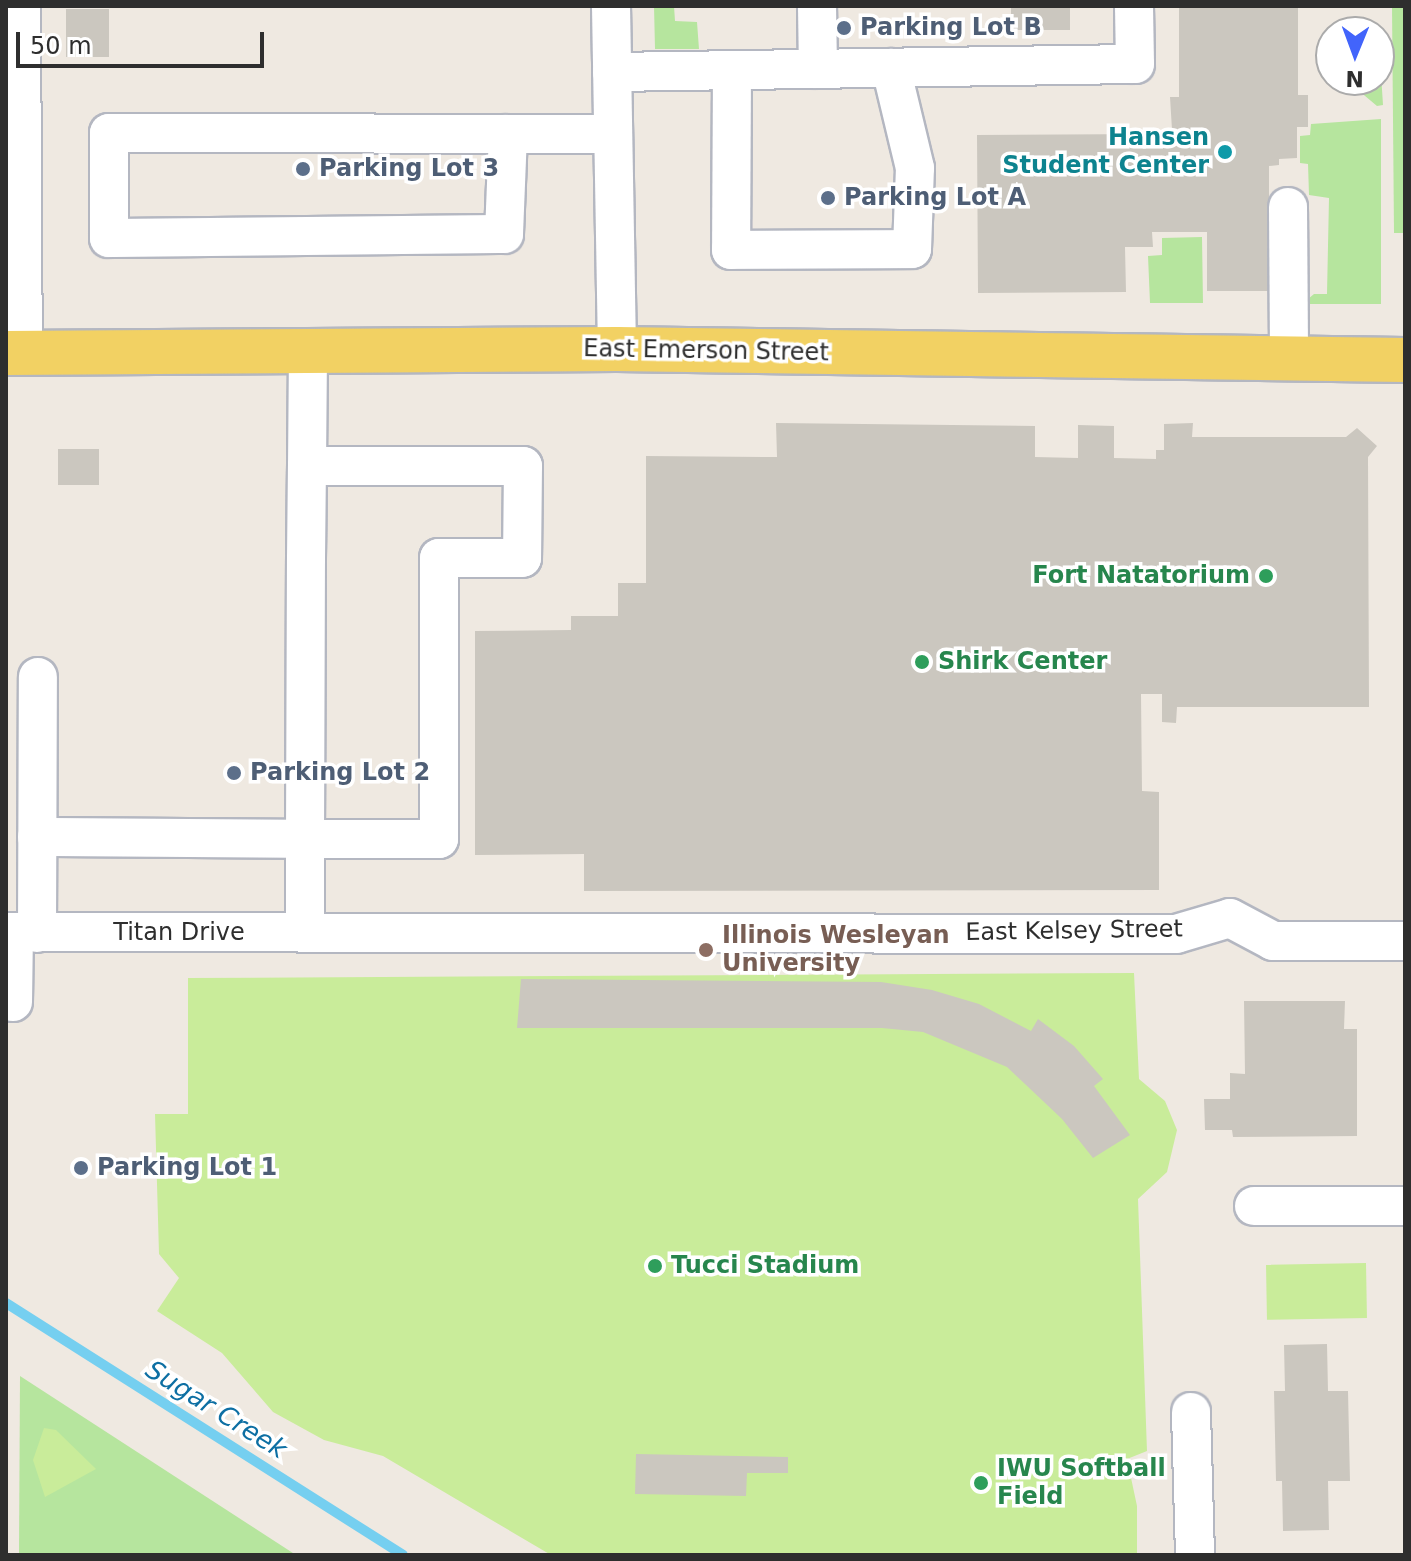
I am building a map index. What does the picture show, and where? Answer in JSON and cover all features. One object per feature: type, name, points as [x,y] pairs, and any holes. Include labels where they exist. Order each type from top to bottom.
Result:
[{"type":"main road","name":"East Emerson Street","points":[[15,353],[617,349],[1405,360]]},
{"type":"street","points":[[15,353],[21,6]]},
{"type":"street","points":[[611,6],[617,349]]},
{"type":"street","points":[[817,6],[818,69]]},
{"type":"street","points":[[612,72],[1135,64],[1134,6]]},
{"type":"street","points":[[732,71],[731,250],[912,249],[915,168],[891,68]]},
{"type":"street","points":[[508,134],[504,234],[109,238],[109,133],[613,134]]},
{"type":"street","points":[[1288,207],[1289,359]]},
{"type":"street","points":[[305,933],[308,353]]},
{"type":"street","points":[[37,837],[439,839],[439,558],[522,558],[523,466],[307,466]]},
{"type":"street","points":[[13,1002],[19,933],[37,837],[38,677]]},
{"type":"street","name":"East Kelsey Street","points":[[353,934],[1166,934],[1230,918],[1273,941],[1405,941]]},
{"type":"street","name":"Titan Drive","points":[[19,933],[353,934]]},
{"type":"street","points":[[1254,1206],[1405,1206]]},
{"type":"street","points":[[1191,1412],[1195,1555]]},
{"type":"green space","points":[[654,6],[674,6],[675,21],[697,22],[699,49],[655,49]]},
{"type":"green space","points":[[1392,6],[1405,6],[1405,233],[1394,233],[1395,16],[1392,16]]},
{"type":"green space","points":[[1365,96],[1382,96],[1383,105],[1377,106]]},
{"type":"green space","points":[[1381,119],[1381,304],[1302,304],[1314,294],[1327,294],[1329,198],[1309,195],[1308,164],[1300,163],[1300,136],[1310,135],[1311,124]]},
{"type":"green space","points":[[1202,237],[1203,303],[1150,303],[1148,256],[1162,255],[1162,238]]},
{"type":"green space","name":"Tucci Stadium","points":[[1134,973],[1139,1079],[1165,1101],[1177,1130],[1167,1172],[1138,1199],[1147,1451],[1127,1459],[1137,1506],[1137,1555],[551,1555],[383,1456],[324,1440],[273,1412],[222,1353],[157,1311],[179,1278],[159,1254],[155,1114],[188,1114],[188,978]]},
{"type":"green space","points":[[1366,1263],[1367,1318],[1267,1320],[1266,1265]]},
{"type":"green space","points":[[20,1376],[296,1555],[19,1555]]},
{"type":"green space","points":[[44,1428],[56,1430],[96,1469],[45,1497],[33,1460]]},
{"type":"building","points":[[1011,6],[1070,6],[1070,30],[1011,30]]},
{"type":"building","points":[[1179,6],[1298,6],[1298,95],[1308,95],[1308,127],[1297,127],[1297,158],[1279,159],[1279,165],[1269,166],[1269,291],[1207,291],[1207,232],[1152,232],[1153,247],[1125,247],[1126,292],[978,293],[977,135],[1152,134],[1153,146],[1173,146],[1170,97],[1179,97]]},
{"type":"building","points":[[66,9],[109,9],[109,57],[66,57]]},
{"type":"building","name":"Shirk Center","points":[[776,423],[1035,426],[1035,457],[1078,458],[1078,425],[1114,426],[1114,458],[1156,459],[1156,450],[1164,450],[1164,424],[1193,423],[1192,437],[1346,437],[1357,428],[1377,446],[1368,457],[1369,707],[1177,707],[1176,723],[1162,722],[1162,694],[1141,694],[1142,791],[1159,792],[1159,890],[584,891],[584,854],[475,855],[475,631],[571,630],[571,616],[618,616],[618,583],[646,583],[646,456],[777,457]]},
{"type":"building","points":[[58,449],[99,449],[99,485],[58,485]]},
{"type":"building","points":[[521,979],[881,982],[932,990],[979,1004],[1031,1031],[1038,1019],[1074,1046],[1103,1079],[1094,1086],[1130,1135],[1093,1158],[1062,1119],[1007,1067],[923,1032],[882,1028],[517,1028]]},
{"type":"building","points":[[1244,1001],[1345,1001],[1344,1029],[1357,1029],[1357,1136],[1233,1137],[1232,1130],[1205,1130],[1204,1099],[1230,1099],[1230,1073],[1245,1074]]},
{"type":"building","points":[[1327,1344],[1328,1391],[1348,1391],[1350,1481],[1328,1481],[1329,1530],[1283,1531],[1282,1481],[1276,1481],[1274,1391],[1285,1391],[1284,1345]]},
{"type":"building","points":[[636,1454],[788,1457],[788,1473],[747,1473],[746,1496],[635,1494]]},
{"type":"waterway","name":"Sugar Creek","points":[[6,1303],[403,1555]]},
{"type":"place","name":"Parking Lot B","points":[[844,28]]},
{"type":"place","name":"Hansen Student Center","points":[[1225,152]]},
{"type":"place","name":"Parking Lot 3","points":[[303,169]]},
{"type":"place","name":"Parking Lot A","points":[[828,198]]},
{"type":"place","name":"Fort Natatorium","points":[[1266,576]]},
{"type":"place","name":"Shirk Center","points":[[922,662]]},
{"type":"place","name":"Parking Lot 2","points":[[234,773]]},
{"type":"place","name":"Illinois Wesleyan University","points":[[706,950]]},
{"type":"place","name":"Parking Lot 1","points":[[81,1168]]},
{"type":"place","name":"Tucci Stadium","points":[[655,1266]]},
{"type":"place","name":"IWU Softball Field","points":[[981,1483]]}]
